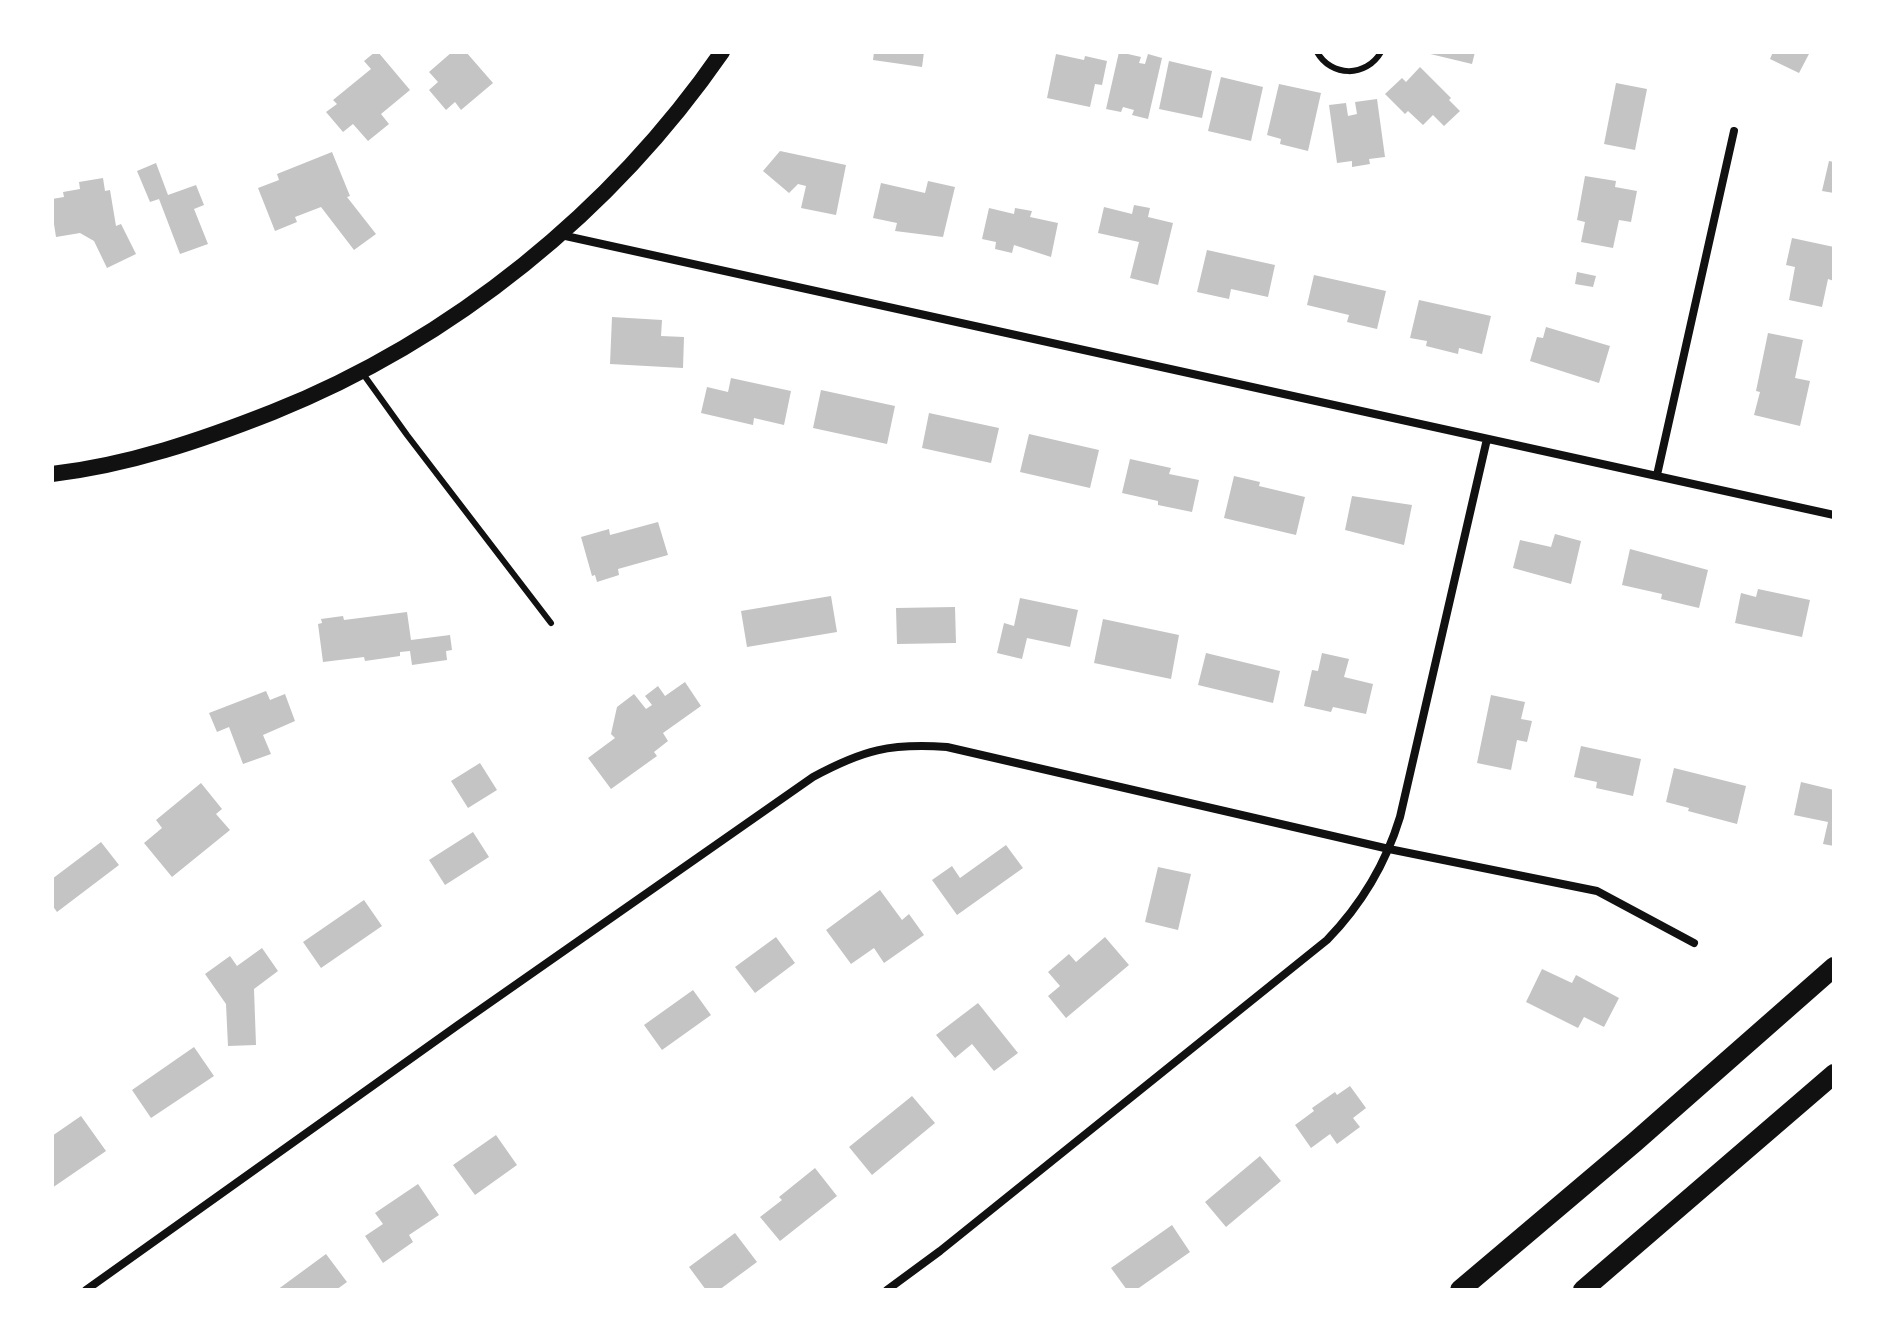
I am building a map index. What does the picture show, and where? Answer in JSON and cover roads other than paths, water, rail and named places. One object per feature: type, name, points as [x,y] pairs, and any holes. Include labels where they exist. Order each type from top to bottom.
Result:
[{"type":"main road","points":[[52,476],[125,462],[206,438],[285,408],[418,339],[481,297],[560,234],[614,184],[650,144],[722,52]]},
{"type":"main road","points":[[1460,1290],[1671,1111],[1834,967]]},
{"type":"main road","points":[[1583,1290],[1834,1074]]},
{"type":"street","points":[[1657,475],[1734,131]]},
{"type":"street","points":[[560,234],[1834,515]]},
{"type":"street","points":[[887,1290],[952,1242],[1327,940],[1363,896],[1389,849],[1403,807],[1487,439]]},
{"type":"street","points":[[86,1290],[813,777],[841,761],[883,747],[947,747],[1389,849],[1597,891],[1694,943]]},
{"type":"lane","points":[[1317,52],[1332,68],[1349,72],[1367,67],[1381,52]]},
{"type":"lane","points":[[361,371],[551,623]]}]
